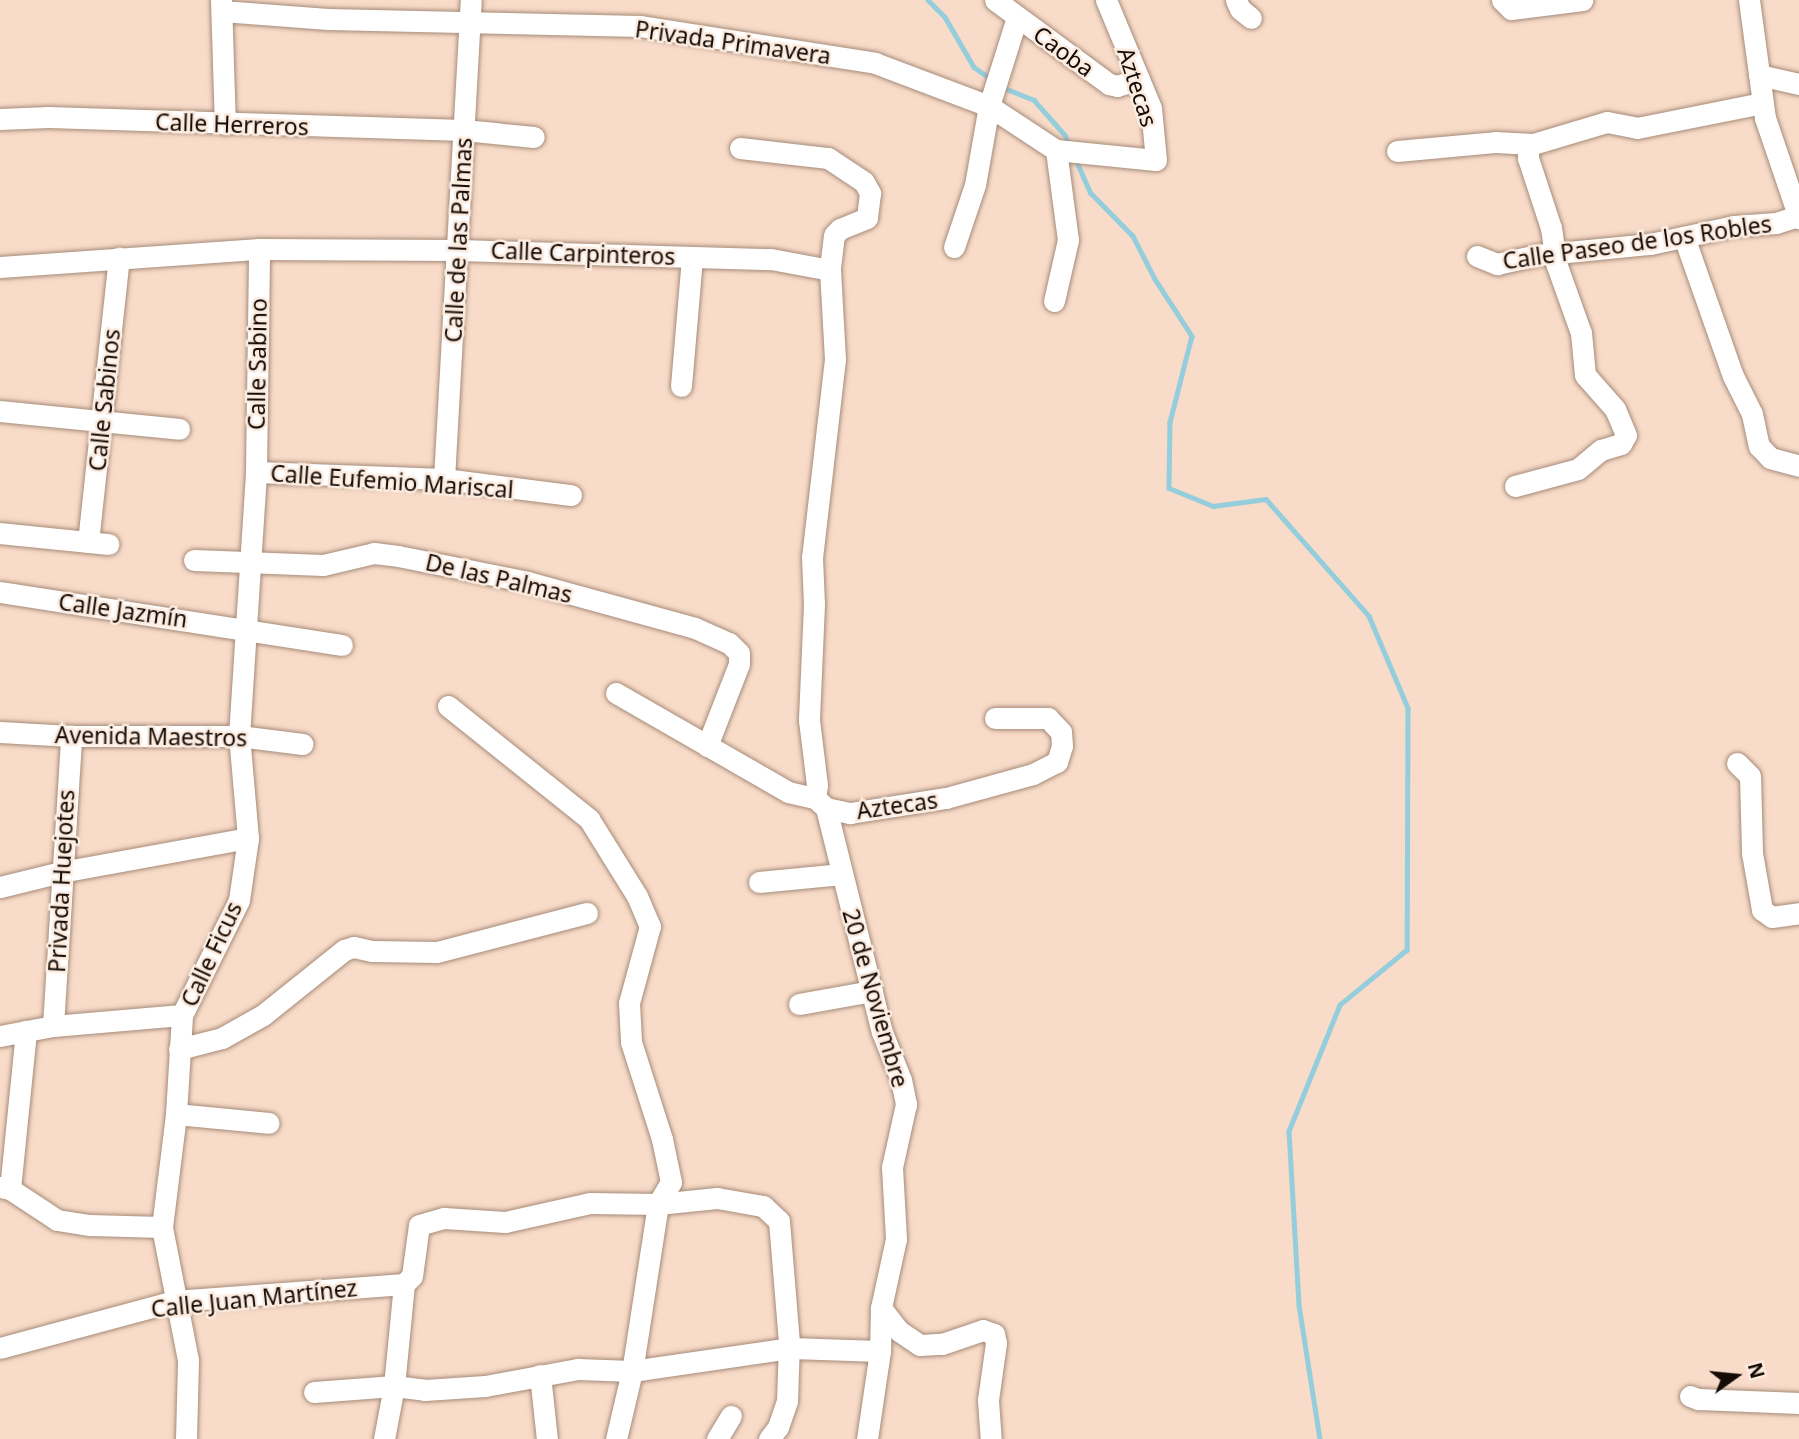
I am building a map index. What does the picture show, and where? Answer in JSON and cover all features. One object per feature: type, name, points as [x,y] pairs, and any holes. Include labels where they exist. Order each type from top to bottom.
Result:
[{"type":"street","name":"Calle de las Palmas","points":[[444,479],[471,0]]},
{"type":"street","name":"Caoba","points":[[995,0],[1109,84],[1117,86],[1139,79]]},
{"type":"street","name":"Aztecas","points":[[1056,150],[1156,160],[1150,108],[1106,0]]},
{"type":"street","points":[[1236,0],[1240,9],[1251,18]]},
{"type":"street","points":[[1502,0],[1511,9],[1582,0]]},
{"type":"street","points":[[1749,0],[1768,132],[1799,217]]},
{"type":"street","name":"Privada Primavera","points":[[221,5],[328,19],[640,26],[875,63],[989,106],[1056,150]]},
{"type":"street","points":[[221,5],[225,124]]},
{"type":"street","points":[[954,247],[975,185],[989,106],[1017,18]]},
{"type":"street","points":[[1759,75],[1799,84]]},
{"type":"street","points":[[1397,151],[1495,142],[1528,145],[1607,122],[1637,128],[1762,103]]},
{"type":"street","name":"Calle Herreros","points":[[0,119],[48,117],[464,130],[534,137]]},
{"type":"street","points":[[1515,486],[1578,469],[1601,450],[1621,444],[1626,435],[1615,409],[1585,375],[1581,333],[1554,254],[1551,228],[1528,158],[1528,145]]},
{"type":"street","points":[[740,148],[828,158],[863,182],[870,192],[867,218],[840,229],[834,235],[830,270]]},
{"type":"street","points":[[1054,301],[1068,240],[1056,150]]},
{"type":"street","name":"Calle Paseo de los Robles","points":[[1478,256],[1497,264],[1527,256],[1684,237],[1734,226],[1799,217]]},
{"type":"street","points":[[1684,237],[1733,376],[1752,414],[1759,446],[1770,458],[1799,466]]},
{"type":"street","name":"Calle Carpinteros","points":[[0,267],[259,249],[459,250],[771,259],[830,270]]},
{"type":"street","name":"Calle Sabino","points":[[249,563],[256,472],[259,249]]},
{"type":"street","points":[[681,386],[692,257]]},
{"type":"street","name":"Calle Sabinos","points":[[0,533],[98,543],[102,421],[119,258]]},
{"type":"street","name":"20 de Noviembre","points":[[830,270],[835,359],[812,557],[814,604],[808,720],[820,803],[842,874],[882,1032],[901,1080],[906,1104],[892,1167],[896,1239],[881,1308],[880,1351],[867,1439]]},
{"type":"street","points":[[0,411],[179,429]]},
{"type":"street","name":"Calle Eufemio Mariscal","points":[[256,472],[444,479],[570,495]]},
{"type":"street","name":"De las Palmas","points":[[194,560],[323,565],[374,553],[398,556],[528,582],[695,628],[729,643],[739,653],[739,664],[707,746]]},
{"type":"street","name":"Calle Ficus","points":[[186,1439],[188,1360],[174,1301],[162,1227],[176,1114],[182,1015],[239,900],[248,838],[239,736],[249,563]]},
{"type":"street","name":"Calle Jazmín","points":[[0,592],[342,645]]},
{"type":"street","name":"Aztecas","points":[[616,694],[788,792],[850,813],[947,798],[1033,774],[1057,762],[1062,746],[1061,732],[1048,718],[995,718]]},
{"type":"street","points":[[448,706],[589,819],[637,895],[650,926],[629,1003],[631,1042],[662,1139],[671,1182],[658,1204],[632,1371],[617,1439]]},
{"type":"street","name":"Avenida Maestros","points":[[0,732],[71,736],[239,736],[302,744]]},
{"type":"street","name":"Privada Huejotes","points":[[53,1026],[71,736]]},
{"type":"street","points":[[1737,763],[1750,776],[1756,888],[1762,910],[1768,916],[1799,913]]},
{"type":"street","points":[[0,887],[61,872],[248,838]]},
{"type":"street","points":[[759,883],[842,874]]},
{"type":"street","points":[[179,1049],[222,1038],[263,1015],[344,950],[354,947],[372,951],[437,952],[587,913]]},
{"type":"street","points":[[799,1004],[872,990]]},
{"type":"street","points":[[0,1037],[53,1026],[182,1015]]},
{"type":"street","points":[[26,1031],[5,1188],[57,1220],[90,1225],[162,1227]]},
{"type":"street","points":[[176,1114],[269,1123]]},
{"type":"street","points":[[384,1439],[394,1386],[404,1284],[412,1276],[419,1225],[444,1218],[505,1222],[590,1203],[658,1204],[717,1198],[763,1206],[779,1221],[789,1348],[788,1401],[778,1427],[769,1439]]},
{"type":"street","name":"Calle Juan Martínez","points":[[0,1348],[174,1301],[404,1284]]},
{"type":"street","points":[[881,1308],[899,1331],[920,1345],[942,1344],[983,1330],[994,1334],[996,1343],[988,1400],[990,1439]]},
{"type":"street","points":[[314,1392],[394,1386],[425,1390],[485,1386],[578,1370],[632,1371],[789,1348],[880,1351]]},
{"type":"street","points":[[540,1375],[547,1439]]},
{"type":"street","points":[[1689,1395],[1698,1399],[1799,1403]]},
{"type":"street","points":[[717,1439],[732,1416]]},
{"type":"waterway","points":[[928,0],[945,17],[974,67],[990,78]]},
{"type":"waterway","points":[[1002,87],[1034,100],[1065,135],[1070,146]]},
{"type":"waterway","points":[[1076,160],[1091,193],[1133,236],[1155,279],[1192,336],[1170,422],[1169,488],[1213,506],[1266,499],[1369,616],[1408,708],[1407,950],[1340,1005],[1289,1131],[1299,1305],[1320,1439]]}]
